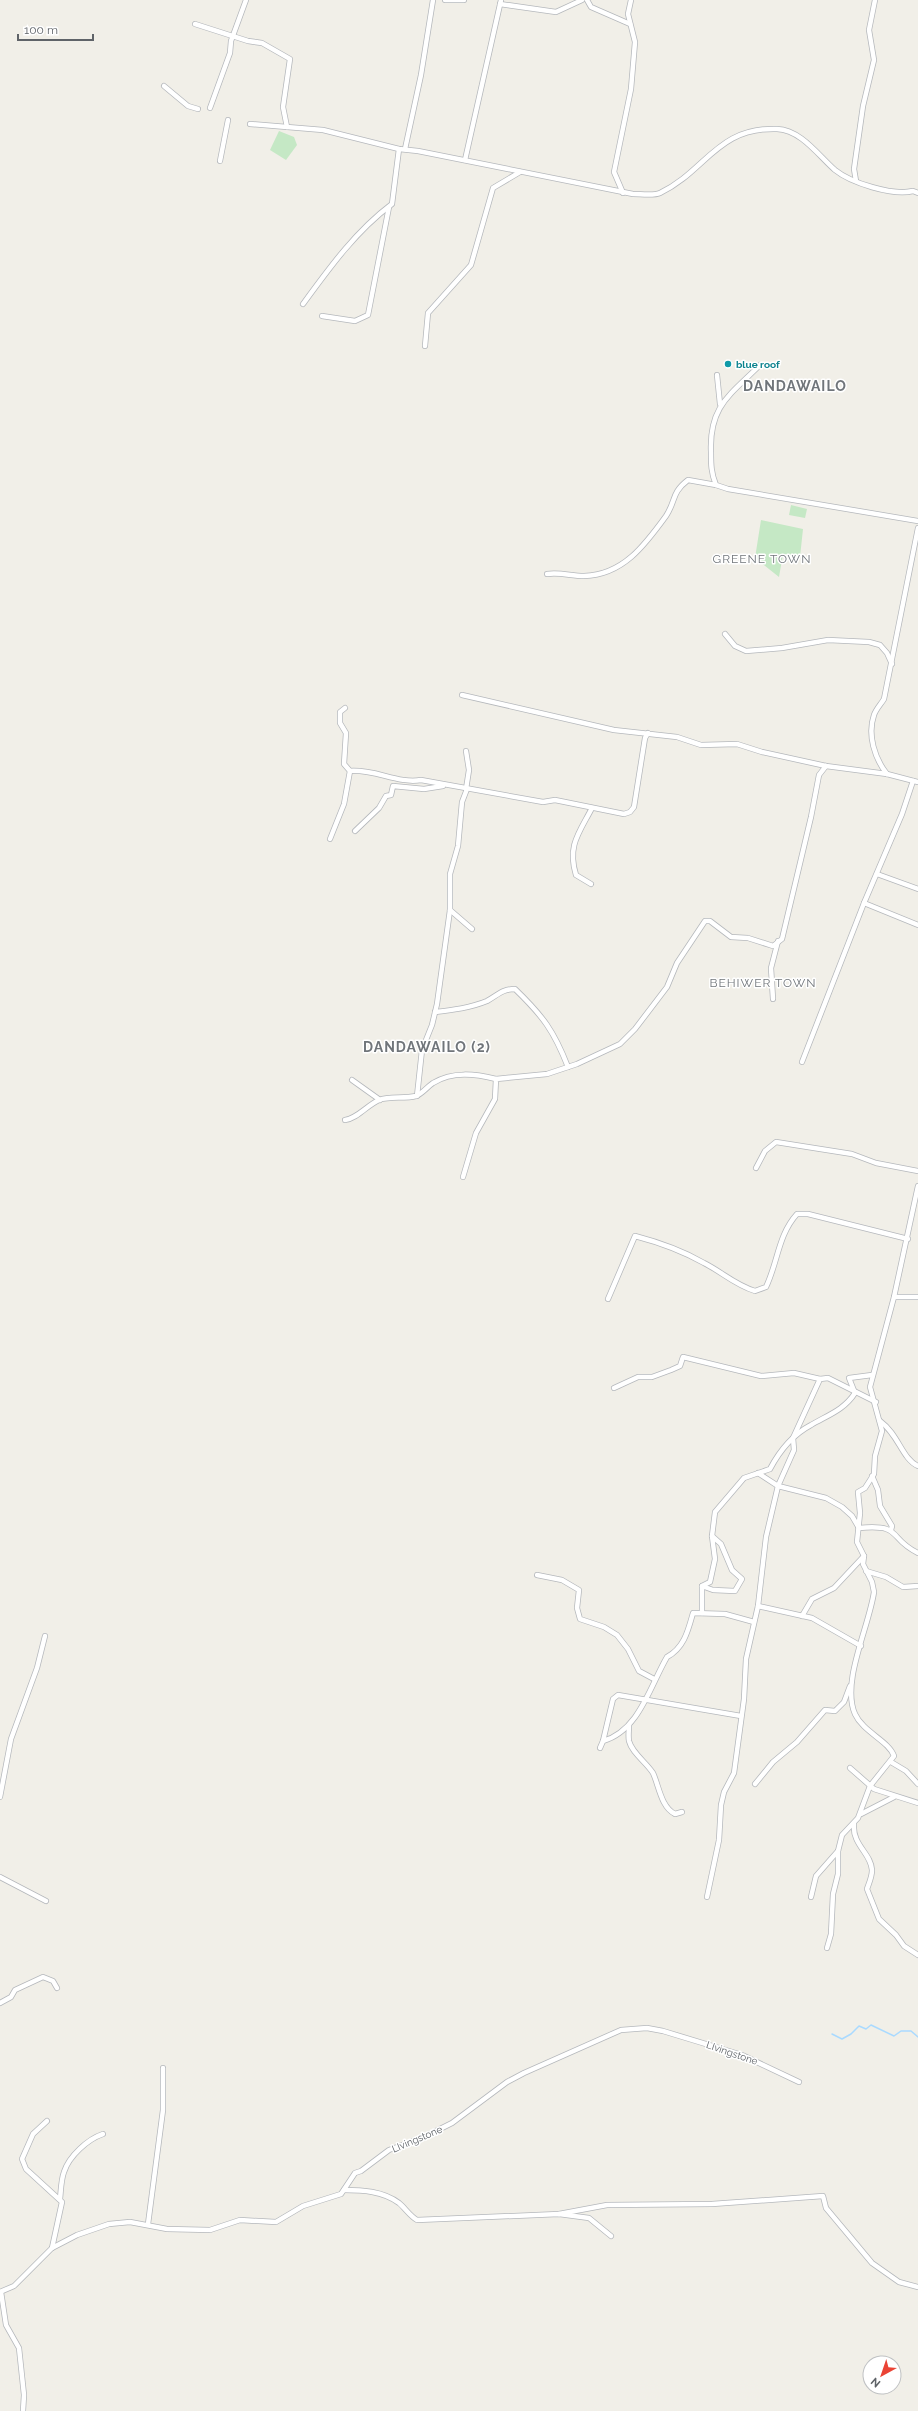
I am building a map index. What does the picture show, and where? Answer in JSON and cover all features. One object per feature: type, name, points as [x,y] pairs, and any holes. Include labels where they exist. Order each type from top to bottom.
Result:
[{"type":"street","points":[[210,108],[230,53],[233,37],[246,0]]},
{"type":"street","points":[[405,149],[422,75],[433,0]]},
{"type":"street","points":[[445,0],[464,0]]},
{"type":"street","points":[[465,160],[500,2],[556,12],[582,0]]},
{"type":"street","points":[[587,0],[591,7],[630,24]]},
{"type":"street","points":[[623,193],[614,172],[631,89],[635,42],[628,14],[632,0]]},
{"type":"street","points":[[856,181],[854,169],[862,106],[874,60],[869,30],[875,0]]},
{"type":"street","points":[[195,24],[233,37],[262,43],[290,59],[283,107],[286,127]]},
{"type":"street","points":[[164,86],[188,106],[198,109]]},
{"type":"street","points":[[220,161],[228,120]]},
{"type":"street","points":[[250,124],[323,130],[399,149],[465,160],[623,193],[659,194],[731,138],[752,131],[778,129],[798,136],[837,171],[856,181],[885,190],[906,192],[913,191],[918,193]]},
{"type":"street","points":[[303,304],[344,248],[369,221],[392,204],[399,149]]},
{"type":"street","points":[[425,346],[428,313],[471,265],[493,188],[520,172]]},
{"type":"street","points":[[322,316],[355,322],[368,315],[389,207]]},
{"type":"street","points":[[716,484],[712,474],[710,433],[712,421],[720,404],[760,365]]},
{"type":"street","points":[[717,375],[720,404]]},
{"type":"street","points":[[547,574],[583,576],[602,574],[630,560],[650,539],[670,510],[678,488],[688,480],[716,484],[728,489],[918,521]]},
{"type":"street","points":[[887,774],[879,765],[874,753],[874,715],[884,699],[917,544],[918,528]]},
{"type":"street","points":[[725,634],[735,646],[746,651],[782,648],[828,640],[869,642],[880,645],[887,653],[892,664]]},
{"type":"street","points":[[462,696],[614,730],[677,737],[701,745],[737,744],[762,752],[826,766],[887,774],[915,782],[864,903],[802,1062]]},
{"type":"street","points":[[345,708],[340,712],[340,723],[346,733],[344,764],[350,771]]},
{"type":"street","points":[[350,771],[361,770],[412,781],[422,780],[543,802],[555,800],[624,814],[630,812],[634,807],[645,738],[648,733]]},
{"type":"street","points":[[417,1096],[422,1050],[435,1012],[450,910],[450,874],[458,846],[462,802],[467,789],[469,770],[466,751]]},
{"type":"street","points":[[345,1120],[353,1118],[363,1109],[380,1100],[417,1096],[434,1083],[453,1076],[470,1073],[496,1079],[547,1074],[568,1067],[620,1044],[635,1029],[667,987],[677,963],[705,921],[710,921],[730,937],[748,938],[773,946],[782,939],[788,919],[819,774],[826,766]]},
{"type":"street","points":[[330,839],[344,804],[350,771]]},
{"type":"street","points":[[355,831],[378,808],[386,796],[391,795],[393,786],[424,789],[447,785]]},
{"type":"street","points":[[591,884],[576,875],[571,859],[577,837],[592,808]]},
{"type":"street","points":[[877,874],[918,889]]},
{"type":"street","points":[[864,903],[918,925]]},
{"type":"street","points":[[450,910],[472,929]]},
{"type":"street","points":[[773,999],[771,968],[778,942]]},
{"type":"street","points":[[435,1012],[463,1009],[488,1000],[504,989],[515,989],[535,1008],[555,1036],[568,1067]]},
{"type":"street","points":[[463,1176],[476,1133],[495,1099],[496,1079]]},
{"type":"street","points":[[352,1080],[380,1100]]},
{"type":"street","points":[[756,1168],[770,1145],[776,1142],[852,1154],[876,1163],[918,1171]]},
{"type":"street","points":[[827,1948],[831,1934],[833,1894],[838,1874],[838,1851],[842,1835],[854,1824],[861,1814],[870,1786],[891,1762],[894,1754],[864,1728],[855,1714],[850,1702],[860,1646],[874,1592],[872,1582],[863,1564],[864,1556],[857,1542],[859,1528],[858,1492],[865,1488],[872,1476],[875,1456],[882,1431],[876,1402],[870,1387],[908,1239],[918,1186]]},
{"type":"street","points":[[608,1299],[635,1236],[654,1241],[705,1263],[740,1286],[755,1291],[766,1287],[772,1274],[779,1243],[789,1223],[797,1214],[808,1214],[908,1239]]},
{"type":"street","points":[[894,1297],[918,1297]]},
{"type":"street","points":[[614,1388],[638,1377],[652,1377],[680,1366],[683,1357],[761,1376],[794,1373],[820,1379],[828,1378],[855,1393],[876,1402]]},
{"type":"street","points":[[855,1393],[849,1378],[872,1375]]},
{"type":"street","points":[[707,1897],[719,1840],[721,1805],[724,1792],[734,1773],[746,1659],[758,1606],[766,1537],[778,1486],[794,1450],[793,1438],[820,1379]]},
{"type":"street","points":[[702,1586],[710,1582],[715,1558],[712,1536],[715,1512],[744,1478],[770,1469],[779,1450],[810,1425],[845,1407],[855,1393]]},
{"type":"street","points":[[880,1422],[897,1438],[908,1461],[918,1466]]},
{"type":"street","points":[[758,1473],[778,1486],[834,1502],[848,1512],[859,1528]]},
{"type":"street","points":[[872,1476],[878,1490],[880,1506],[892,1526],[891,1530]]},
{"type":"street","points":[[859,1528],[877,1526],[891,1530],[896,1533],[906,1547],[918,1553]]},
{"type":"street","points":[[702,1586],[713,1590],[735,1591],[742,1579],[732,1570],[721,1544],[712,1536]]},
{"type":"street","points":[[802,1616],[812,1599],[834,1588],[864,1556]]},
{"type":"street","points":[[866,1571],[886,1577],[903,1587],[918,1586]]},
{"type":"street","points":[[537,1575],[562,1580],[579,1590],[577,1608],[580,1619],[604,1627],[617,1635],[628,1649],[639,1671],[654,1678]]},
{"type":"street","points":[[702,1586],[702,1613]]},
{"type":"street","points":[[758,1606],[812,1618],[860,1646]]},
{"type":"street","points":[[603,1741],[619,1736],[629,1725],[645,1700],[654,1678],[667,1657],[675,1653],[682,1644],[693,1613],[737,1616],[754,1622]]},
{"type":"street","points":[[0,1797],[11,1739],[37,1668],[45,1636]]},
{"type":"street","points":[[755,1784],[773,1762],[797,1742],[825,1710],[835,1710],[844,1702],[853,1681]]},
{"type":"street","points":[[600,1748],[613,1699],[618,1695],[741,1716]]},
{"type":"street","points":[[629,1725],[629,1740],[653,1774],[668,1809],[675,1814],[682,1812]]},
{"type":"street","points":[[891,1762],[906,1771],[918,1784]]},
{"type":"street","points":[[850,1768],[870,1786],[894,1797],[917,1802]]},
{"type":"street","points":[[861,1814],[894,1797]]},
{"type":"street","points":[[854,1824],[853,1834],[872,1867],[872,1875],[867,1889],[879,1919],[896,1935],[904,1946],[918,1955]]},
{"type":"street","points":[[811,1897],[816,1876],[838,1851]]},
{"type":"street","points":[[0,1877],[46,1901]]},
{"type":"street","points":[[0,2003],[11,1997],[15,1990],[43,1977],[53,1981],[57,1988]]},
{"type":"street","name":"LIvingstone","points":[[0,2292],[14,2286],[52,2248],[78,2235],[109,2224],[125,2221],[148,2224],[167,2229],[210,2230],[240,2220],[276,2222],[303,2206],[341,2194],[355,2173],[366,2168],[383,2154],[452,2123],[507,2082],[621,2030],[647,2028],[663,2031],[742,2055],[799,2082]]},
{"type":"street","points":[[148,2224],[163,2110],[163,2068]]},
{"type":"street","points":[[47,2121],[30,2139],[23,2154],[22,2162],[26,2169],[60,2200]]},
{"type":"street","points":[[52,2248],[61,2210],[60,2200],[62,2181],[67,2164],[92,2138],[103,2134]]},
{"type":"street","points":[[344,2190],[385,2195],[397,2202],[417,2220],[559,2214],[607,2205],[712,2204],[823,2196],[826,2208],[872,2263],[899,2282],[918,2287]]},
{"type":"street","points":[[559,2214],[589,2218],[611,2236]]},
{"type":"street","points":[[0,2292],[6,2325],[19,2348],[24,2395],[23,2411]]},
{"type":"green space","points":[[279,131],[294,137],[297,145],[286,160],[270,150]]},
{"type":"green space","points":[[791,505],[807,509],[805,518],[789,515]]},
{"type":"green space","points":[[761,520],[803,529],[800,557],[783,554],[779,577],[755,558]]},
{"type":"waterway","points":[[832,2034],[842,2039],[851,2034],[859,2026],[866,2029],[871,2025],[894,2036],[901,2031],[911,2031],[918,2037]]},
{"type":"place","name":"blue roof","points":[[728,364]]},
{"type":"district","name":"DANDAWAILO","points":[[795,386]]},
{"type":"district","name":"GREENE TOWN","points":[[762,559]]},
{"type":"district","name":"BEHIWER TOWN","points":[[763,983]]},
{"type":"district","name":"DANDAWAILO (2)","points":[[427,1047]]}]
